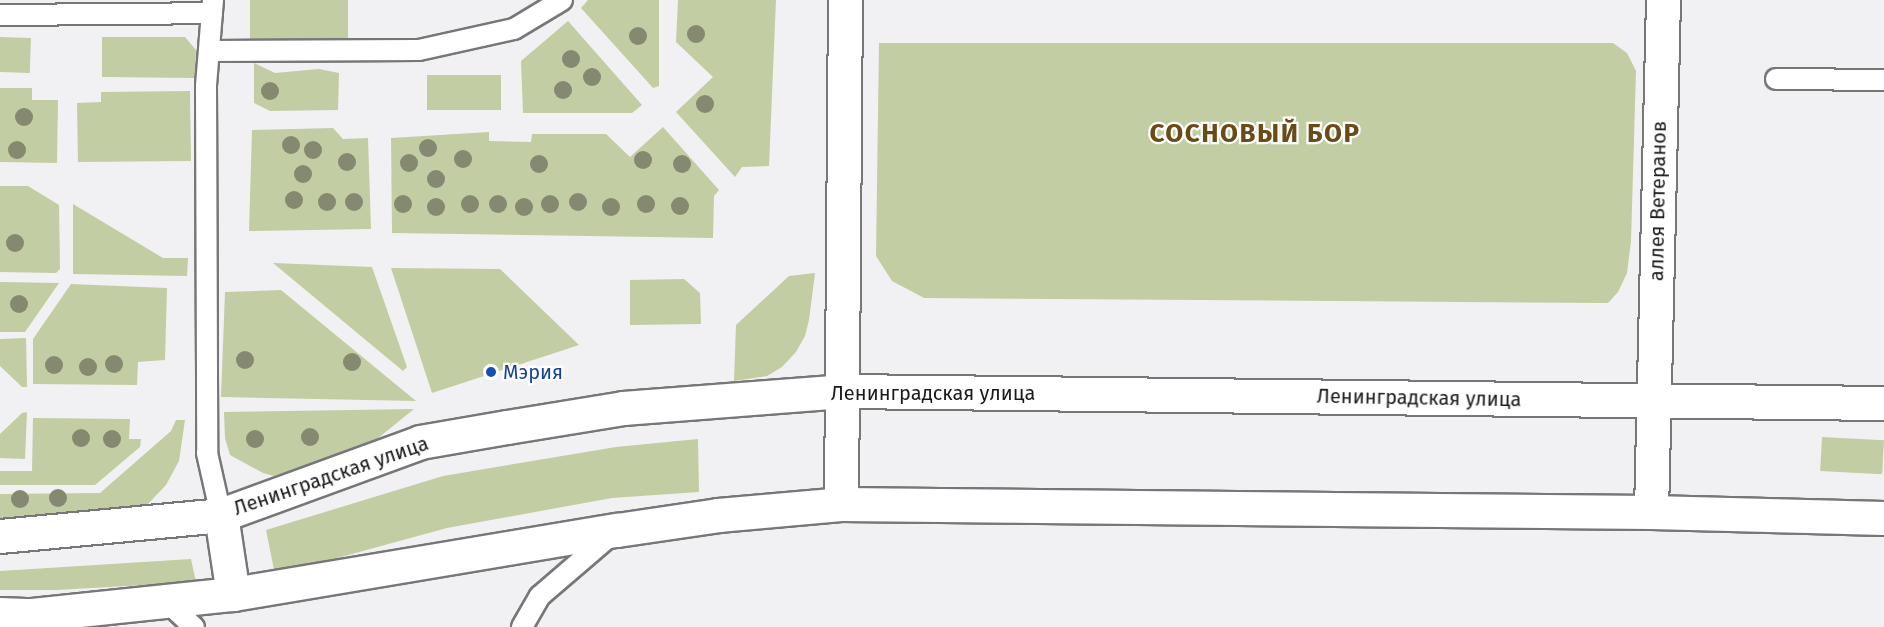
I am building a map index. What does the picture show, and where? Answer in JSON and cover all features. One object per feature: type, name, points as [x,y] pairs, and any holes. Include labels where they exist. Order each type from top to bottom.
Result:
[{"type":"main road","points":[[841,504],[845,0]]},
{"type":"main road","name":"аллея Ветеранов","points":[[1651,512],[1663,0]]},
{"type":"main road","name":"Ленинградская улица","points":[[0,536],[221,515],[420,442],[623,408],[842,391],[1884,403]]},
{"type":"main road","points":[[22,619],[233,594],[718,515],[841,504],[1651,512],[1884,518]]},
{"type":"main road","points":[[221,515],[233,594]]},
{"type":"lane","points":[[209,51],[419,50],[514,29],[562,0]]},
{"type":"lane","points":[[0,15],[212,7],[205,174],[207,453],[221,515]]},
{"type":"lane","points":[[1776,79],[1884,80]]},
{"type":"lane","points":[[522,627],[540,597],[617,530]]},
{"type":"lane","points":[[167,602],[194,627]]},
{"type":"green space","points":[[250,0],[348,0],[348,42],[250,42]]},
{"type":"green space","points":[[588,0],[659,0],[659,86],[653,88],[581,8]]},
{"type":"green space","points":[[678,0],[776,0],[769,166],[742,167],[735,177],[676,112],[713,77],[676,42]]},
{"type":"green space","points":[[568,21],[642,105],[632,113],[523,113],[521,61]]},
{"type":"green space","points":[[0,37],[31,38],[30,73],[0,72]]},
{"type":"green space","points":[[102,37],[185,37],[196,50],[195,78],[102,77]]},
{"type":"green space","points":[[879,43],[1613,43],[1627,53],[1636,71],[1631,241],[1627,273],[1618,292],[1608,303],[924,298],[892,281],[876,256]]},
{"type":"green space","points":[[254,63],[275,73],[319,69],[339,73],[338,110],[270,111],[254,103]]},
{"type":"green space","points":[[427,75],[501,75],[501,110],[427,110]]},
{"type":"green space","points":[[0,88],[32,88],[32,100],[58,100],[57,163],[0,162]]},
{"type":"green space","points":[[190,91],[191,161],[78,162],[77,103],[101,102],[101,92]]},
{"type":"green space","points":[[663,127],[719,190],[714,196],[713,238],[392,233],[391,138],[489,132],[489,141],[531,142],[532,134],[606,134],[630,157]]},
{"type":"green space","points":[[333,128],[343,139],[368,138],[371,229],[249,231],[252,130]]},
{"type":"green space","points":[[0,186],[28,186],[59,205],[60,269],[56,273],[0,272]]},
{"type":"green space","points":[[73,204],[163,258],[188,258],[187,276],[73,274]]},
{"type":"green space","points":[[273,263],[372,267],[407,367],[403,371]]},
{"type":"green space","points":[[391,268],[500,269],[579,345],[432,393]]},
{"type":"green space","points":[[815,273],[809,320],[805,336],[796,352],[782,367],[767,376],[734,381],[736,325],[789,276]]},
{"type":"green space","points":[[684,279],[700,293],[701,324],[630,325],[630,280]]},
{"type":"green space","points":[[0,282],[59,283],[25,332],[0,332]]},
{"type":"green space","points":[[71,284],[167,288],[165,360],[138,362],[137,385],[33,384],[33,339]]},
{"type":"green space","points":[[281,290],[416,401],[221,397],[225,292]]},
{"type":"green space","points":[[26,338],[27,387],[22,387],[0,366],[0,339]]},
{"type":"green space","points":[[414,409],[361,452],[274,476],[263,473],[230,455],[225,438],[224,412]]},
{"type":"green space","points":[[27,412],[25,459],[0,458],[0,434],[22,413]]},
{"type":"green space","points":[[33,418],[130,419],[129,439],[141,439],[140,447],[95,485],[0,485],[0,471],[32,471]]},
{"type":"green space","points":[[176,420],[185,420],[179,461],[166,485],[148,504],[117,518],[0,519],[0,494],[100,493],[171,431]]},
{"type":"green space","points":[[1822,437],[1884,440],[1882,474],[1820,471]]},
{"type":"green space","points":[[698,439],[699,492],[612,498],[447,528],[275,575],[266,530],[443,476],[616,447]]},
{"type":"green space","points":[[191,559],[196,582],[57,590],[0,590],[0,571]]},
{"type":"place","name":"Мэрия","points":[[491,372]]},
{"type":"district","name":"СОСНОВЫЙ БОР","points":[[1255,134]]}]
